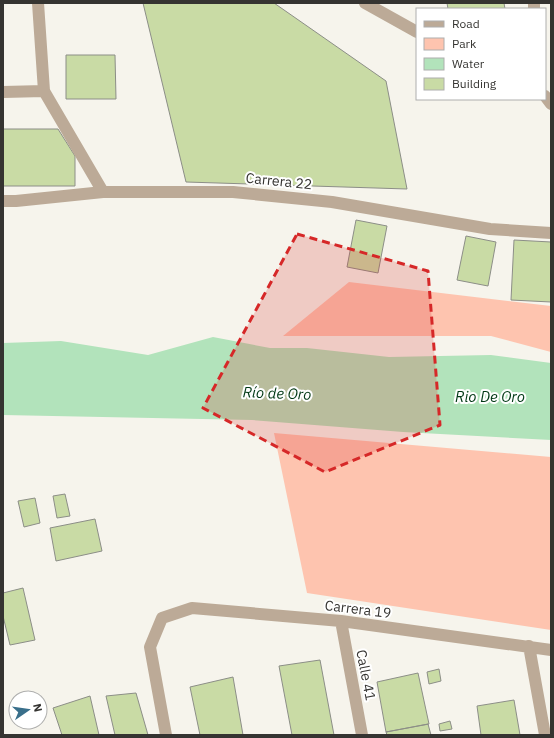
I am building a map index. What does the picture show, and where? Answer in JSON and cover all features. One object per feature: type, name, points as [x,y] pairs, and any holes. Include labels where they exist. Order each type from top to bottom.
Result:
[{"type":"street","points":[[38,3],[44,91],[103,192]]},
{"type":"street","points":[[365,3],[416,31]]},
{"type":"street","points":[[3,92],[44,91]]},
{"type":"street","name":"Carrera 22","points":[[3,201],[103,192],[233,192],[332,202],[490,229],[551,233]]},
{"type":"street","name":"Carrera 19","points":[[166,735],[150,647],[162,618],[192,608],[340,621],[551,650]]},
{"type":"street","name":"Calle 41","points":[[340,621],[362,735]]},
{"type":"street","points":[[529,646],[544,735]]},
{"type":"highlighted area","points":[[297,234],[428,271],[440,425],[325,472],[203,408]]},
{"type":"green space","points":[[349,282],[551,306],[551,352],[491,336],[283,336]]},
{"type":"green space","points":[[274,433],[551,457],[551,630],[307,593]]},
{"type":"water","name":"Rio De Oro","points":[[213,337],[270,348],[307,348],[389,357],[491,355],[551,363],[551,440],[403,432],[252,420],[3,415],[3,343],[61,341],[148,355]]},
{"type":"building","points":[[143,3],[274,3],[386,81],[407,189],[186,182]]},
{"type":"building","points":[[447,3],[504,3],[505,8],[448,8]]},
{"type":"building","points":[[66,55],[115,55],[116,99],[66,99]]},
{"type":"building","points":[[3,129],[58,129],[75,156],[75,186],[3,186]]},
{"type":"building","points":[[356,220],[387,226],[378,273],[347,267]]},
{"type":"building","points":[[466,236],[496,242],[488,286],[457,280]]},
{"type":"building","points":[[514,240],[551,242],[551,302],[511,300]]},
{"type":"building","points":[[65,494],[70,516],[57,518],[53,496]]},
{"type":"building","points":[[35,498],[40,523],[24,527],[18,501]]},
{"type":"building","points":[[95,519],[102,551],[56,561],[50,528]]},
{"type":"building","points":[[23,588],[35,640],[10,645],[3,616],[3,593]]},
{"type":"building","points":[[320,660],[334,735],[292,735],[279,666]]},
{"type":"building","points":[[439,669],[441,681],[429,684],[427,672]]},
{"type":"building","points":[[418,673],[429,724],[386,732],[377,682]]},
{"type":"building","points":[[233,677],[243,735],[200,735],[190,687]]},
{"type":"building","points":[[136,693],[148,735],[115,735],[106,696]]},
{"type":"building","points":[[90,696],[99,735],[62,735],[53,708]]},
{"type":"building","points":[[514,700],[520,735],[481,735],[477,706]]},
{"type":"building","points":[[450,721],[452,729],[440,731],[439,724]]},
{"type":"building","points":[[428,724],[431,735],[387,735],[386,732]]},
{"type":"water label","name":"Río de Oro","points":[[277,393]]}]
